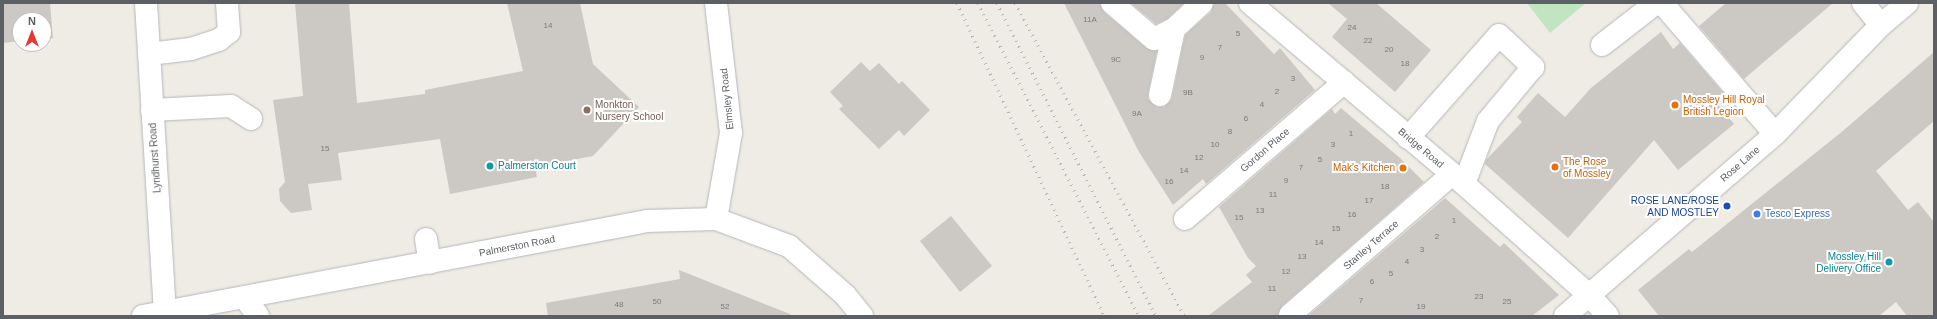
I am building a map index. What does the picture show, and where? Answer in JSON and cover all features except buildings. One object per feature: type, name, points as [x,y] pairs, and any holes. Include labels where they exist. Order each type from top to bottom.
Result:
[{"type":"street","name":"Lyndhurst Road","points":[[146,3],[165,312]]},
{"type":"street","points":[[149,54],[191,49],[219,40],[229,32],[227,3]]},
{"type":"street","name":"Elmsley Road","points":[[716,3],[731,132],[716,219]]},
{"type":"street","points":[[1112,3],[1154,39],[1174,29],[1202,3]]},
{"type":"street","name":"Bridge Road","points":[[1250,3],[1458,179],[1589,295],[1608,316]]},
{"type":"street","points":[[1602,45],[1656,3]]},
{"type":"street","points":[[1662,3],[1775,134]]},
{"type":"street","points":[[1862,3],[1881,25]]},
{"type":"street","name":"Rose Lane","points":[[1565,316],[1775,134],[1881,25],[1907,3]]},
{"type":"street","points":[[1160,95],[1174,29]]},
{"type":"street","points":[[1408,138],[1499,35],[1533,67],[1488,121],[1458,179]]},
{"type":"street","name":"Gordon Place","points":[[1185,219],[1344,82]]},
{"type":"street","points":[[152,110],[231,106],[251,119]]},
{"type":"street","name":"Stanley Terrace","points":[[1290,315],[1458,179]]},
{"type":"street","name":"Palmerston Road","points":[[142,316],[246,298],[647,221],[716,219],[789,246],[845,295],[862,316]]},
{"type":"street","points":[[426,239],[430,263]]},
{"type":"street","points":[[246,298],[258,316]]},
{"type":"green space","points":[[1527,3],[1586,3],[1550,33]]},
{"type":"railway","points":[[957,3],[1104,316]]},
{"type":"railway","points":[[978,3],[1139,316]]},
{"type":"railway","points":[[997,3],[1156,316]]},
{"type":"railway","points":[[1015,3],[1184,316]]},
{"type":"place","name":"Mossley Hill Royal British Legion","points":[[1675,105]]},
{"type":"place","name":"Monkton Nursery School","points":[[587,110]]},
{"type":"place","name":"Palmerston Court","points":[[490,166]]},
{"type":"place","name":"The Rose of Mossley","points":[[1555,167]]},
{"type":"place","name":"Mak's Kitchen","points":[[1403,168]]},
{"type":"place","name":"ROSE LANE/ROSE AND MOSTLEY","points":[[1727,206]]},
{"type":"place","name":"Tesco Express","points":[[1757,214]]},
{"type":"place","name":"Mossley Hill Delivery Office","points":[[1889,262]]}]
